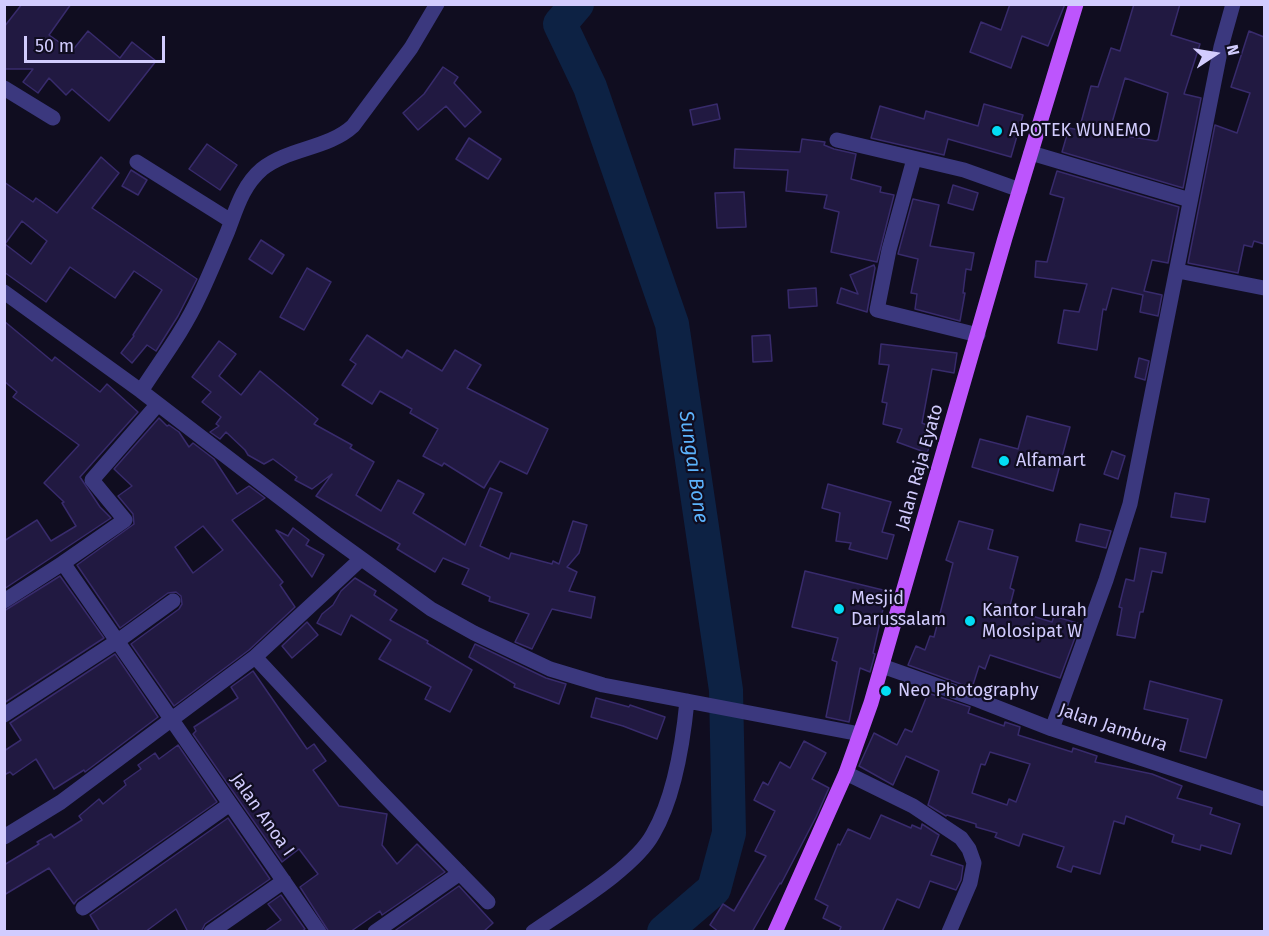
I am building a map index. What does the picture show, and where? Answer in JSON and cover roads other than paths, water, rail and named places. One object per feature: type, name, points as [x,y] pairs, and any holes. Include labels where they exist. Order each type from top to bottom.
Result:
[{"type":"main road","name":"Jalan Raja Eyato","points":[[775,932],[846,772],[860,734],[882,666],[1076,4]]},
{"type":"street","points":[[141,391],[198,298],[243,192],[262,169],[279,159],[343,135],[353,126],[411,48],[437,4]]},
{"type":"street","points":[[1052,729],[1106,580],[1130,504],[1221,47],[1233,4]]},
{"type":"street","points":[[4,88],[53,118]]},
{"type":"street","points":[[837,140],[964,170],[1020,190]]},
{"type":"street","points":[[1031,153],[1190,200]]},
{"type":"street","points":[[914,159],[877,310],[978,335]]},
{"type":"street","points":[[137,162],[231,221]]},
{"type":"street","points":[[1178,271],[1264,288]]},
{"type":"street","points":[[4,292],[141,391],[361,559],[431,609],[474,633],[550,669],[603,685],[860,734]]},
{"type":"street","points":[[4,601],[124,520],[92,480],[158,404]]},
{"type":"street","points":[[4,837],[61,802],[255,657],[361,559]]},
{"type":"street","name":"Jalan Anoa I","points":[[63,562],[320,932]]},
{"type":"street","points":[[4,715],[119,640],[173,601]]},
{"type":"street","points":[[255,657],[377,788],[488,902]]},
{"type":"street","name":"Jalan Jambura","points":[[882,666],[1052,729],[1264,799]]},
{"type":"street","points":[[533,932],[631,861],[653,834],[670,793],[689,701]]},
{"type":"street","points":[[846,772],[913,806],[961,838],[969,849],[974,862],[970,883],[949,932]]},
{"type":"street","points":[[83,908],[230,804]]},
{"type":"street","points":[[375,932],[460,873]]},
{"type":"street","points":[[211,932],[284,881]]},
{"type":"waterway","name":"Sungai Bone","points":[[577,4],[560,24],[590,87],[672,324],[726,690],[729,833],[714,889],[664,932]]},
{"type":"place","name":"APOTEK WUNEMO","points":[[997,131]]},
{"type":"place","name":"Alfamart","points":[[1004,461]]},
{"type":"place","name":"Mesjid Darussalam","points":[[839,609]]},
{"type":"place","name":"Kantor Lurah Molosipat W","points":[[970,621]]},
{"type":"place","name":"Neo Photography","points":[[886,691]]}]
